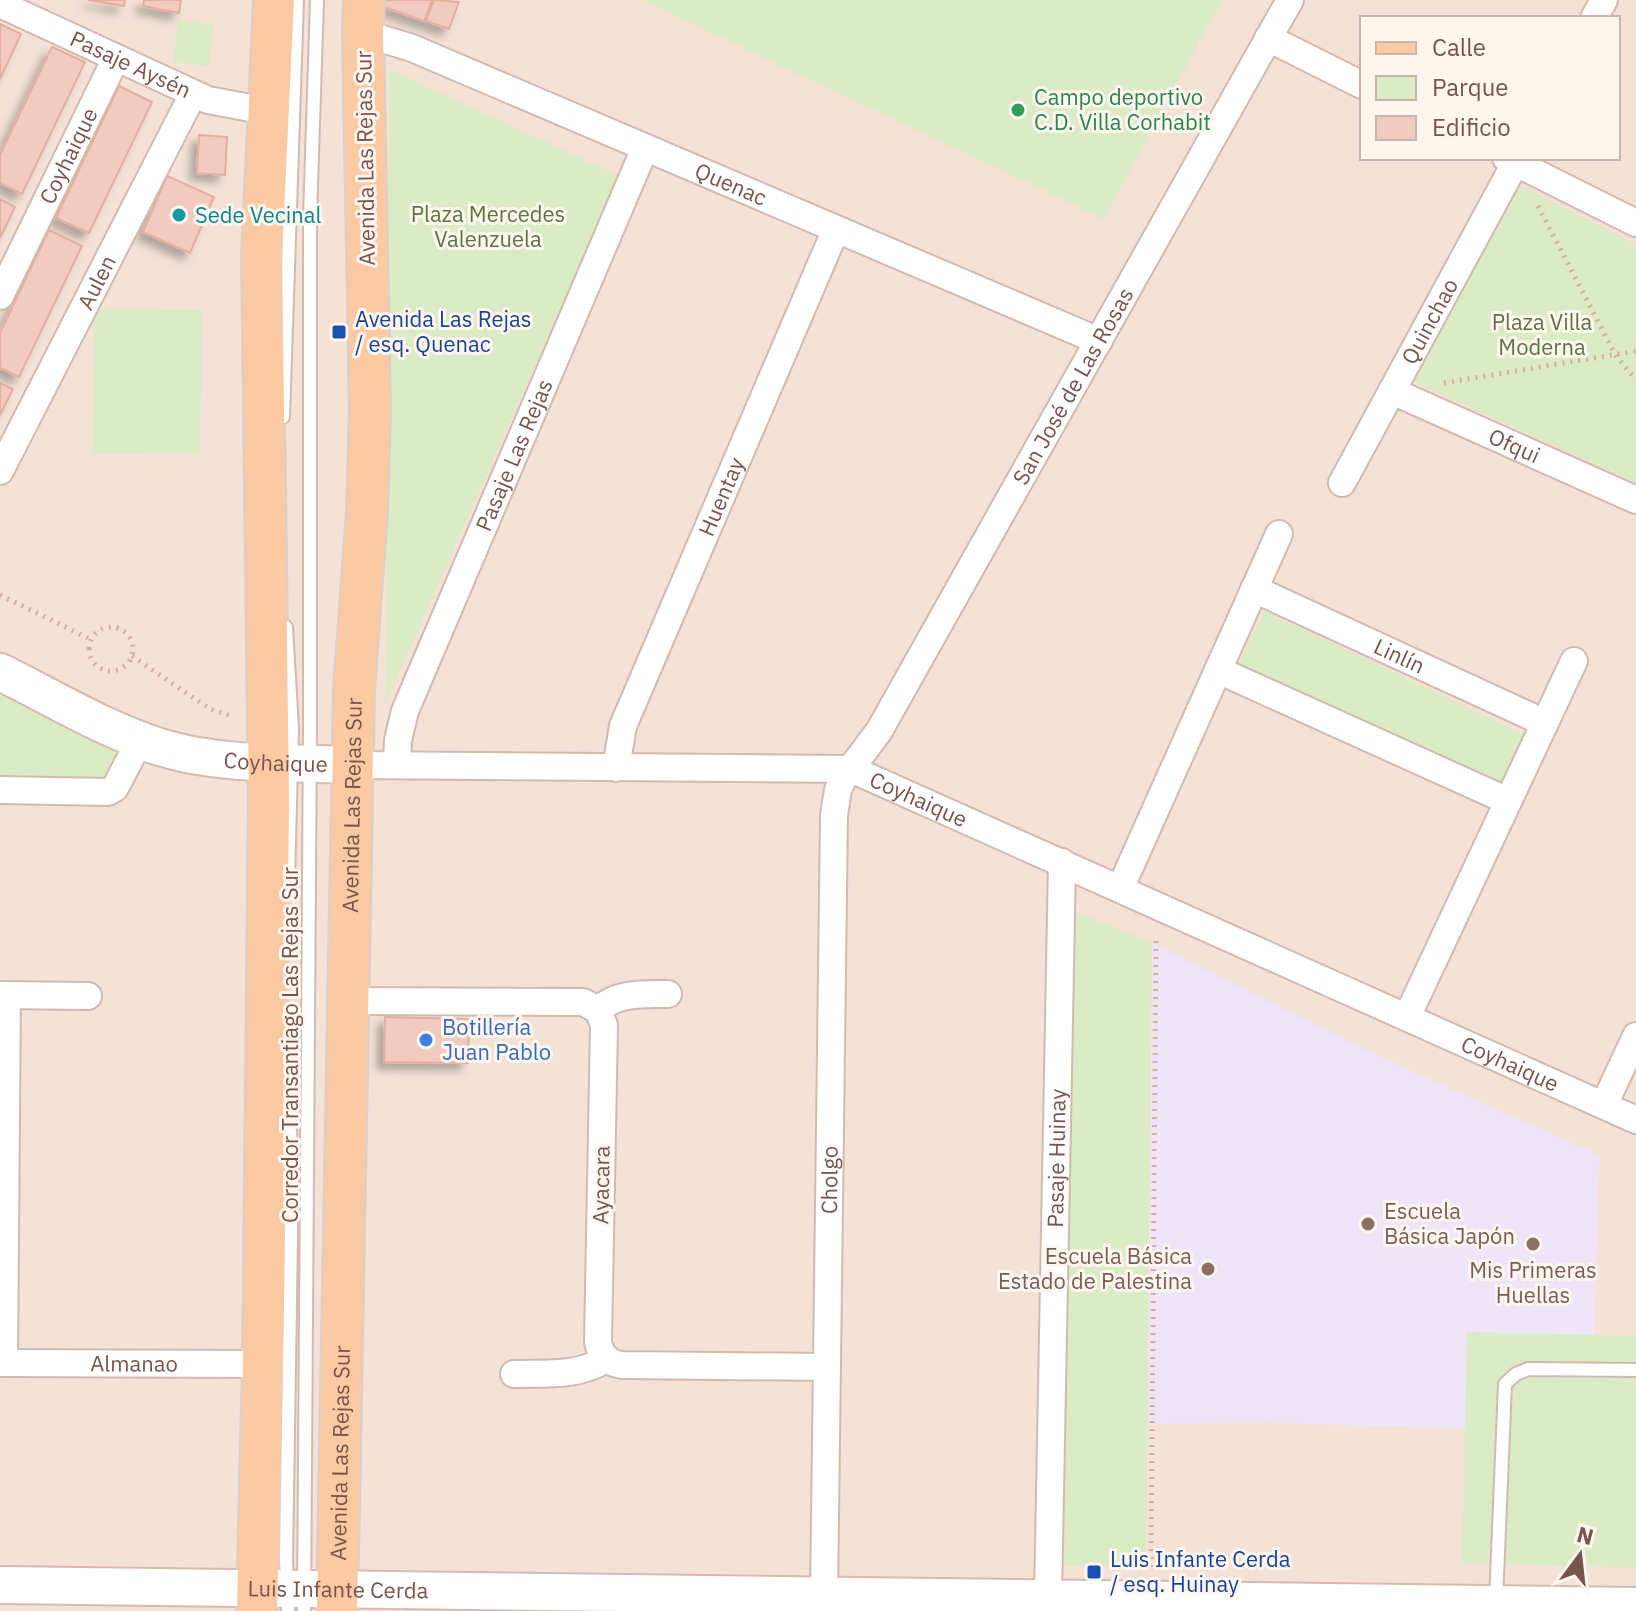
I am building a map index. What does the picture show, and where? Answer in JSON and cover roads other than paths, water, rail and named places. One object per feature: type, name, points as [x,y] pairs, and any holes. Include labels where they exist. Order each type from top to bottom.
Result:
[{"type":"main road","points":[[274,0],[262,254],[262,388],[284,754],[263,1364],[296,1600]]},
{"type":"main road","name":"Avenida Las Rejas Sur","points":[[296,1600],[348,1001],[354,690],[367,512],[370,411],[364,16]]},
{"type":"street","name":"San José de Las Rosas","points":[[851,769],[879,731],[1290,0]]},
{"type":"street","name":"Pasaje Aysén","points":[[0,4],[193,94],[223,104],[267,111]]},
{"type":"street","name":"Quenac","points":[[364,16],[412,48],[1099,341]]},
{"type":"street","points":[[1268,38],[1360,84]]},
{"type":"street","name":"Coyhaique","points":[[0,296],[116,58]]},
{"type":"street","name":"Aulen","points":[[0,471],[193,94]]},
{"type":"street","name":"Pasaje Las Rejas","points":[[397,764],[398,740],[405,711],[645,148]]},
{"type":"street","points":[[1513,160],[1636,223]]},
{"type":"street","name":"Quinchao","points":[[1342,483],[1513,160]]},
{"type":"street","name":"Huentay","points":[[616,768],[623,726],[836,229]]},
{"type":"street","name":"Ofqui","points":[[1392,391],[1636,500]]},
{"type":"street","points":[[1120,889],[1279,534]]},
{"type":"street","name":"Linlín","points":[[1254,589],[1545,723]]},
{"type":"street","points":[[1407,1017],[1574,661]]},
{"type":"street","points":[[1218,670],[1508,801]]},
{"type":"street","name":"Coyhaique","points":[[0,672],[140,740],[189,753],[284,754],[353,765],[851,769],[1636,1120]]},
{"type":"street","points":[[0,790],[108,792],[115,788],[140,740]]},
{"type":"street","name":"Cholgo","points":[[824,1596],[834,815],[838,790],[851,769]]},
{"type":"street","name":"Pasaje Huinay","points":[[1048,1598],[1062,862]]},
{"type":"street","points":[[348,1001],[583,1002],[598,1010],[612,999],[623,996],[668,994]]},
{"type":"street","name":"Almanao","points":[[88,996],[4,995],[2,1363],[263,1364]]},
{"type":"street","name":"Ayacara","points":[[598,1010],[604,1025],[598,1342],[606,1359]]},
{"type":"street","points":[[1604,1105],[1636,1036]]},
{"type":"street","points":[[514,1374],[572,1372],[587,1369],[606,1359],[622,1365],[827,1367]]},
{"type":"street","name":"Luis Infante Cerda","points":[[5,1594],[296,1600],[771,1603],[824,1596],[978,1604],[1048,1598],[1151,1600],[1189,1606],[1495,1604],[1614,1607]]},
{"type":"lane","points":[[283,434],[297,0]]},
{"type":"lane","name":"Corredor Transantiago Las Rejas Sur","points":[[287,899],[284,754],[310,217],[317,0]]},
{"type":"lane","name":"Corredor Transantiago Las Rejas Sur","points":[[286,617],[284,754],[296,1600]]},
{"type":"lane","name":"Corredor Transantiago Las Rejas Sur","points":[[286,1034],[292,1171],[296,1600]]},
{"type":"lane","points":[[1495,1604],[1505,1384],[1528,1369],[1636,1370]]},
{"type":"place","name":"Campo deportivo C.D. Villa Corhabit","points":[[1018,110]]},
{"type":"place","name":"Sede Vecinal","points":[[179,215]]},
{"type":"place","name":"Avenida Las Rejas / esq. Quenac","points":[[339,332]]},
{"type":"place","name":"Botillería Juan Pablo","points":[[426,1040]]},
{"type":"place","name":"Escuela Básica Japón","points":[[1368,1224]]},
{"type":"place","name":"Mis Primeras Huellas","points":[[1533,1244]]},
{"type":"place","name":"Escuela Básica Estado de Palestina","points":[[1208,1269]]},
{"type":"place","name":"Luis Infante Cerda / esq. Huinay","points":[[1094,1572]]},
{"type":"park label","name":"Plaza Mercedes Valenzuela","points":[[488,226]]},
{"type":"park label","name":"Plaza Villa Moderna","points":[[1542,334]]}]
